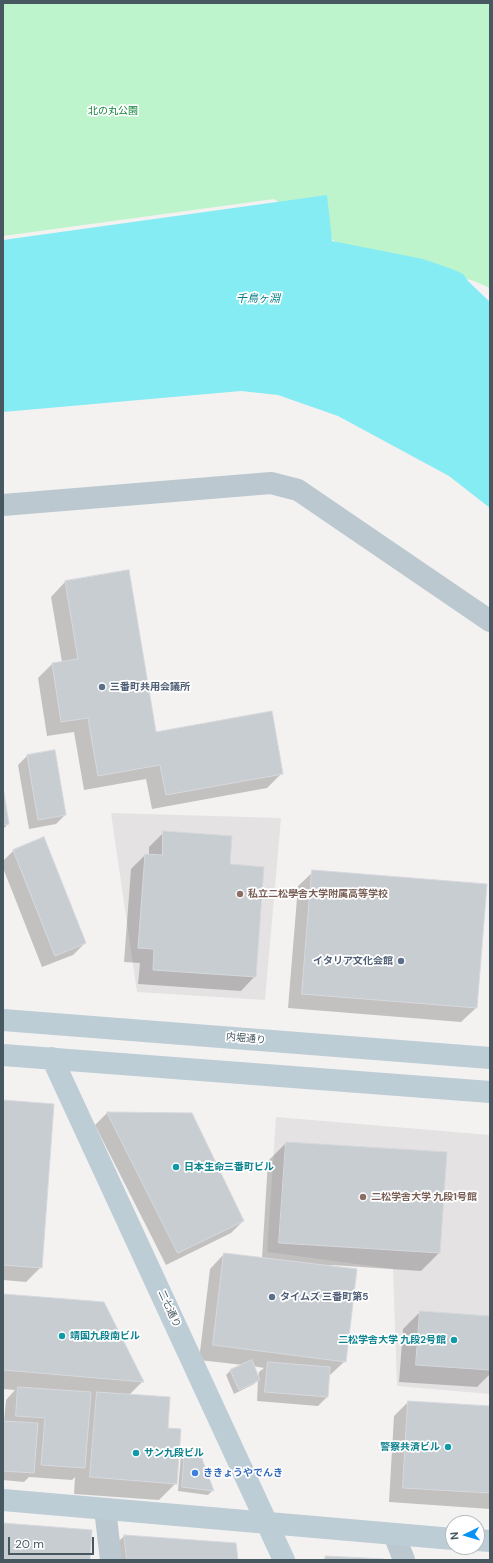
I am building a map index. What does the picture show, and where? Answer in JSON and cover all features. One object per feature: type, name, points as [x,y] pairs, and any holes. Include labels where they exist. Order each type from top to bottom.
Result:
[{"type":"street","points":[[3,505],[271,483],[298,490],[490,621]]},
{"type":"street","name":"内堀通り","points":[[3,1020],[490,1058]]},
{"type":"street","points":[[3,1055],[490,1092]]},
{"type":"street","name":"二七通り","points":[[52,1058],[284,1560]]},
{"type":"street","points":[[3,1500],[268,1524],[445,1537]]},
{"type":"street","points":[[105,1509],[111,1560]]},
{"type":"street","points":[[394,1534],[404,1560]]},
{"type":"shaded area","points":[[111,813],[281,818],[265,1000],[137,992]]},
{"type":"shaded area","points":[[276,1117],[490,1135],[490,1394],[397,1386],[393,1269],[267,1252]]},
{"type":"green space","name":"北の丸公園","points":[[3,3],[490,3],[490,288],[474,281],[336,242],[274,199],[3,236]]},
{"type":"water","name":"千鳥ヶ淵","points":[[327,195],[332,241],[423,259],[452,269],[463,274],[469,282],[490,302],[490,508],[449,476],[338,416],[278,395],[241,391],[3,412],[3,240]]},
{"type":"building","name":"三番町共用会議所","points":[[129,570],[156,732],[272,711],[283,774],[166,795],[160,765],[98,776],[88,718],[61,722],[52,663],[78,659],[65,581]]},
{"type":"building","points":[[55,750],[66,815],[38,820],[27,755]]},
{"type":"building","points":[[3,787],[9,824],[3,825]]},
{"type":"building","points":[[163,831],[232,836],[230,864],[264,867],[256,977],[153,970],[154,949],[138,948],[145,854],[162,855]]},
{"type":"building","points":[[44,837],[86,943],[55,956],[13,850]]},
{"type":"building","points":[[312,870],[487,884],[477,1008],[302,994]]},
{"type":"building","points":[[3,1100],[54,1104],[42,1268],[3,1265]]},
{"type":"building","name":"日本生命三番町ビル","points":[[107,1112],[192,1113],[244,1221],[178,1253]]},
{"type":"building","name":"二松学舎大学 九段1号館","points":[[286,1142],[447,1152],[440,1253],[279,1243]]},
{"type":"building","points":[[224,1253],[357,1269],[346,1362],[213,1345]]},
{"type":"building","name":"靖国九段南ビル","points":[[3,1294],[104,1302],[144,1382],[3,1370]]},
{"type":"building","name":"二松学舎大学 九段2号館","points":[[420,1311],[490,1316],[490,1370],[416,1365]]},
{"type":"building","points":[[252,1360],[260,1380],[239,1390],[230,1370]]},
{"type":"building","points":[[268,1362],[330,1367],[328,1397],[265,1392]]},
{"type":"building","points":[[18,1387],[91,1392],[85,1468],[41,1465],[45,1418],[16,1416]]},
{"type":"building","name":"サン九段ビル","points":[[97,1392],[170,1397],[168,1428],[181,1429],[177,1484],[90,1477]]},
{"type":"building","name":"警察共済ビル","points":[[408,1401],[490,1406],[490,1493],[403,1488]]},
{"type":"building","points":[[3,1421],[38,1423],[34,1473],[3,1471]]},
{"type":"building","points":[[185,1449],[199,1451],[214,1491],[182,1487]]},
{"type":"building","points":[[3,1523],[92,1530],[90,1560],[3,1560]]},
{"type":"building","points":[[124,1535],[236,1543],[238,1560],[127,1560]]},
{"type":"building","points":[[326,1556],[384,1559],[385,1560],[324,1560]]},
{"type":"place","name":"三番町共用会議所","points":[[102,687]]},
{"type":"place","name":"私立二松學舎大学附属高等学校","points":[[240,894]]},
{"type":"place","name":"イタリア文化会館","points":[[401,961]]},
{"type":"place","name":"日本生命三番町ビル","points":[[176,1167]]},
{"type":"place","name":"二松学舎大学 九段1号館","points":[[363,1197]]},
{"type":"place","name":"タイムズ 三番町第5","points":[[272,1297]]},
{"type":"place","name":"靖国九段南ビル","points":[[62,1336]]},
{"type":"place","name":"二松学舎大学 九段2号館","points":[[454,1340]]},
{"type":"place","name":"警察共済ビル","points":[[448,1447]]},
{"type":"place","name":"サン九段ビル","points":[[136,1453]]},
{"type":"place","name":"ききょうやでんき","points":[[195,1473]]}]
